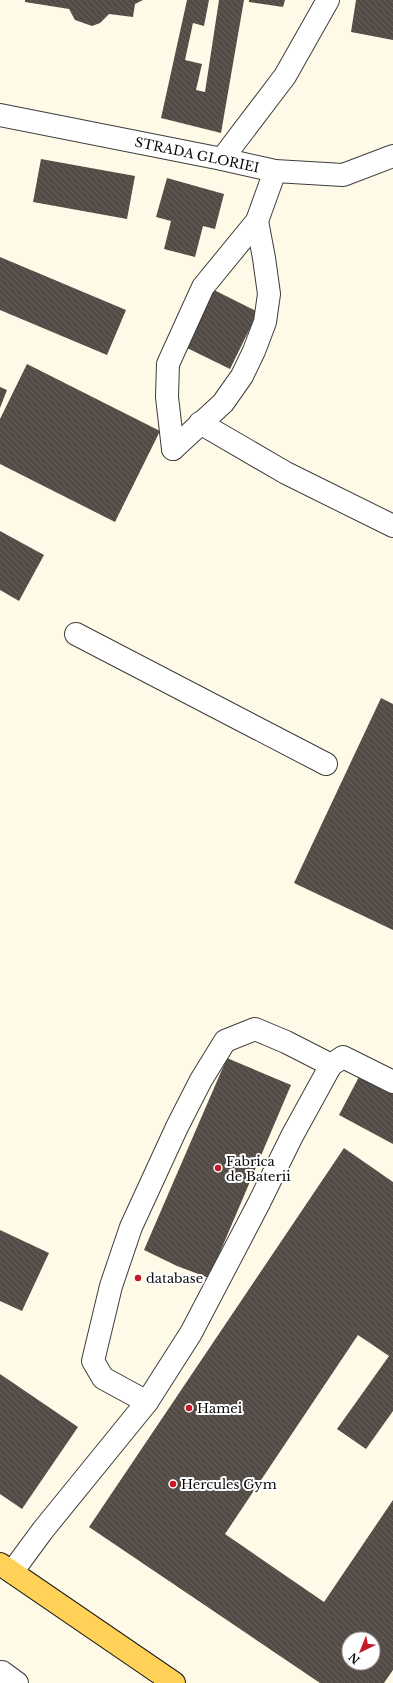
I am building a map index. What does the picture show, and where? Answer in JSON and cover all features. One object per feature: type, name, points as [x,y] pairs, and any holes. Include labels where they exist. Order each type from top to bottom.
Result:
[{"type":"main road","points":[[6,1568],[174,1683]]},
{"type":"street","points":[[222,159],[285,76],[328,0]]},
{"type":"street","name":"STRADA GLORIEI","points":[[0,115],[275,171],[330,175],[349,174],[393,156]]},
{"type":"street","points":[[257,221],[269,294],[265,322],[254,351],[242,376],[223,403],[172,449],[167,397],[168,364],[203,287],[257,221],[275,171]]},
{"type":"street","points":[[200,423],[286,473],[393,526]]},
{"type":"street","points":[[76,634],[326,764]]},
{"type":"street","points":[[147,1402],[103,1378],[93,1361],[111,1286],[132,1227],[177,1127],[201,1080],[225,1041],[255,1029],[286,1042],[331,1065]]},
{"type":"street","points":[[6,1568],[43,1530],[147,1402],[191,1333],[259,1203],[292,1136],[331,1065],[343,1058],[393,1082]]},
{"type":"street","points":[[0,1675],[2,1672],[17,1683]]},
{"type":"building","points":[[25,0],[143,0],[135,4],[133,17],[109,14],[100,23],[92,26],[75,20],[69,9],[25,2]]},
{"type":"building","points":[[187,0],[209,0],[204,26],[193,23],[185,60],[202,64],[196,90],[205,92],[219,0],[244,0],[221,133],[161,118]]},
{"type":"building","points":[[249,0],[285,0],[283,7],[249,2]]},
{"type":"building","points":[[356,0],[393,0],[393,40],[351,32]]},
{"type":"building","points":[[41,159],[135,176],[127,219],[33,202]]},
{"type":"building","points":[[167,178],[224,194],[215,229],[203,226],[195,257],[164,249],[171,221],[156,217]]},
{"type":"building","points":[[0,257],[126,310],[107,355],[0,310]]},
{"type":"building","points":[[212,289],[258,312],[230,369],[183,346]]},
{"type":"building","points":[[27,364],[160,431],[115,522],[0,464],[0,419]]},
{"type":"building","points":[[0,387],[7,390],[0,408]]},
{"type":"building","points":[[0,531],[44,555],[19,601],[0,590]]},
{"type":"building","points":[[381,698],[393,704],[393,930],[294,883]]},
{"type":"building","name":"Fabrica de Baterii","points":[[227,1058],[291,1085],[209,1278],[177,1266],[144,1250]]},
{"type":"building","points":[[361,1073],[393,1090],[393,1144],[339,1115]]},
{"type":"building","points":[[344,1148],[393,1182],[393,1411],[366,1449],[337,1429],[389,1356],[358,1335],[225,1534],[324,1602],[393,1500],[393,1670],[384,1683],[320,1683],[89,1527]]},
{"type":"building","points":[[0,1230],[49,1253],[22,1311],[0,1301]]},
{"type":"building","points":[[0,1374],[78,1427],[22,1509],[0,1494]]},
{"type":"place","name":"Fabrica de Baterii","points":[[218,1168]]},
{"type":"place","name":"database","points":[[138,1278]]},
{"type":"place","name":"Hamei","points":[[189,1408]]},
{"type":"place","name":"Hercules Gym","points":[[173,1484]]}]
